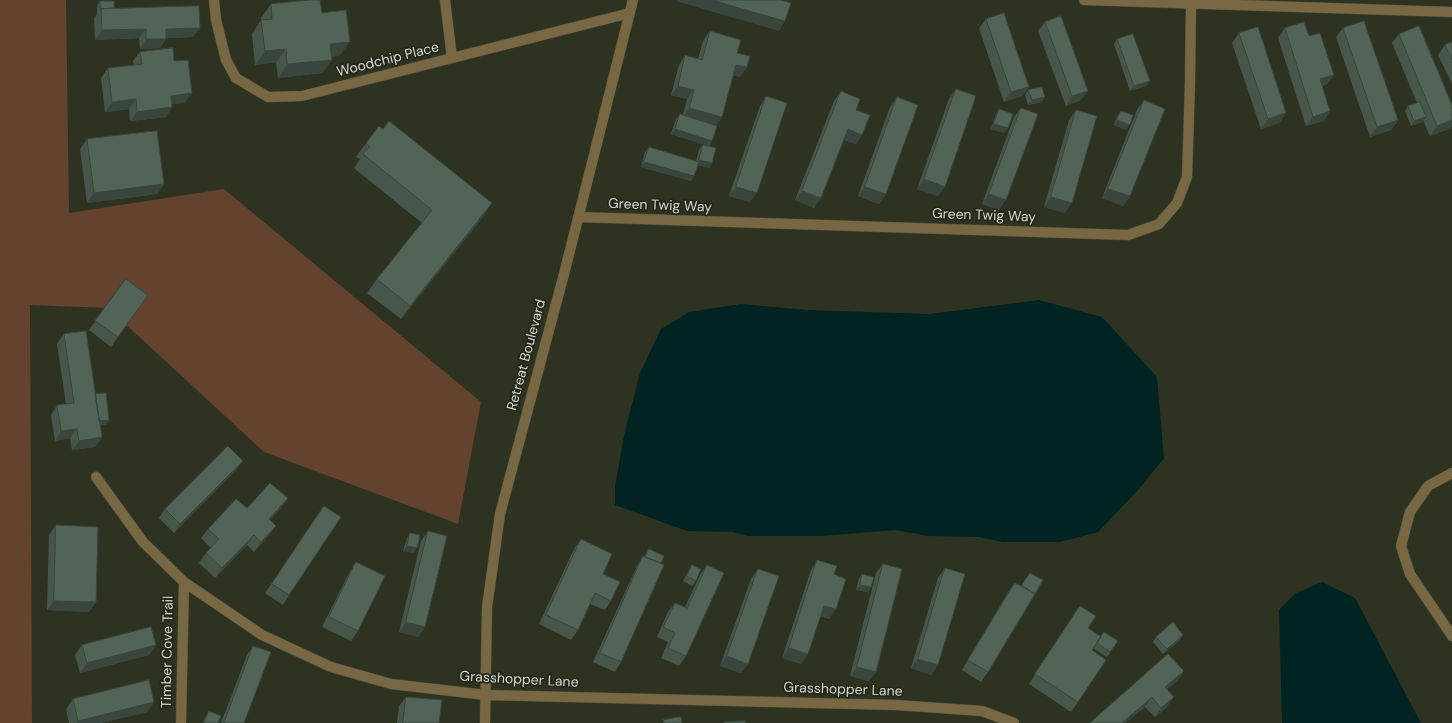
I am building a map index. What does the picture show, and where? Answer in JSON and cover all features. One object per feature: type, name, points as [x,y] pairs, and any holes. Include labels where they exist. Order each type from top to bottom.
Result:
[{"type":"street","name":"Woodchip Place","points":[[214,0],[216,20],[226,60],[236,78],[268,97],[302,96],[630,12]]},
{"type":"street","points":[[445,0],[452,58]]},
{"type":"street","name":"Retreat Boulevard","points":[[485,723],[487,607],[500,514],[634,0]]},
{"type":"street","points":[[1084,0],[1452,12]]},
{"type":"street","name":"Green Twig Way","points":[[578,217],[1128,235],[1159,224],[1177,204],[1187,177],[1191,3]]},
{"type":"street","points":[[1452,473],[1428,486],[1410,512],[1401,546],[1410,574],[1452,636]]},
{"type":"street","name":"Grasshopper Lane","points":[[96,477],[143,542],[184,582],[262,635],[331,667],[391,684],[486,695],[896,705],[982,711],[1014,723]]},
{"type":"street","name":"Timber Cove Trail","points":[[181,723],[184,582]]},
{"type":"shaded area","points":[[0,0],[66,0],[69,213],[224,189],[481,402],[458,524],[264,452],[108,308],[30,305],[32,723],[0,723]]},
{"type":"water","points":[[1039,300],[1102,317],[1157,377],[1164,458],[1139,489],[1098,532],[1060,542],[1003,542],[979,537],[928,536],[896,530],[822,536],[748,536],[733,532],[687,531],[615,505],[615,486],[625,431],[640,373],[661,329],[689,312],[741,304],[807,310],[930,314]]},
{"type":"water","points":[[1322,582],[1355,598],[1421,723],[1282,723],[1279,610],[1296,593]]},
{"type":"building","points":[[320,0],[322,13],[346,10],[350,42],[330,44],[332,60],[287,64],[286,49],[265,51],[261,20],[272,19],[271,4]]},
{"type":"building","points":[[712,0],[781,0],[791,3],[785,21]]},
{"type":"building","points":[[100,1],[114,1],[114,8],[101,9]]},
{"type":"building","points":[[199,6],[200,28],[166,29],[166,39],[146,39],[146,29],[102,30],[101,9]]},
{"type":"building","points":[[1004,13],[1029,87],[1011,92],[986,19]]},
{"type":"building","points":[[1061,16],[1088,91],[1072,96],[1045,22]]},
{"type":"building","points":[[1364,21],[1398,120],[1377,127],[1343,28]]},
{"type":"building","points":[[1304,22],[1309,36],[1320,33],[1334,75],[1320,79],[1330,111],[1313,117],[1285,28]]},
{"type":"building","points":[[1419,26],[1452,105],[1452,120],[1437,126],[1399,34]]},
{"type":"building","points":[[1258,27],[1286,113],[1268,119],[1239,33]]},
{"type":"building","points":[[710,31],[741,40],[737,53],[750,56],[747,67],[736,65],[722,117],[689,108],[694,90],[678,86],[685,55],[702,60]]},
{"type":"building","points":[[1133,34],[1150,81],[1134,86],[1117,39]]},
{"type":"building","points":[[1452,42],[1452,60],[1445,45]]},
{"type":"building","points":[[173,48],[174,61],[188,60],[192,93],[171,96],[172,107],[137,112],[136,99],[112,102],[108,68],[142,64],[140,52]]},
{"type":"building","points":[[1042,87],[1045,97],[1032,100],[1028,90]]},
{"type":"building","points":[[956,89],[976,96],[945,187],[924,179]]},
{"type":"building","points":[[841,91],[860,99],[856,110],[870,115],[862,135],[848,129],[821,198],[802,191]]},
{"type":"building","points":[[766,96],[787,103],[757,193],[736,187]]},
{"type":"building","points":[[897,97],[918,105],[886,194],[865,187]]},
{"type":"building","points":[[1144,100],[1165,109],[1130,196],[1108,189]]},
{"type":"building","points":[[1420,102],[1426,117],[1414,121],[1408,106]]},
{"type":"building","points":[[1021,108],[1038,114],[1006,200],[989,194]]},
{"type":"building","points":[[999,109],[1013,114],[1008,128],[994,124]]},
{"type":"building","points":[[1076,110],[1097,116],[1072,203],[1051,197]]},
{"type":"building","points":[[1121,111],[1133,115],[1130,125],[1117,120]]},
{"type":"building","points":[[680,114],[717,126],[712,141],[675,129]]},
{"type":"building","points":[[389,121],[492,203],[410,306],[377,279],[432,210],[363,154],[370,146],[366,143],[379,126],[383,129]]},
{"type":"building","points":[[157,131],[164,184],[94,193],[87,139]]},
{"type":"building","points":[[703,145],[716,148],[712,163],[699,160]]},
{"type":"building","points":[[649,147],[699,162],[694,176],[644,162]]},
{"type":"building","points":[[126,279],[148,295],[118,337],[95,321]]},
{"type":"building","points":[[86,331],[102,437],[79,441],[77,429],[61,431],[57,405],[74,403],[64,334]]},
{"type":"building","points":[[106,393],[109,420],[99,421],[95,394]]},
{"type":"building","points":[[228,446],[243,461],[180,524],[165,509]]},
{"type":"building","points":[[270,483],[288,498],[269,519],[276,526],[261,542],[254,535],[222,568],[206,553],[219,539],[208,529],[236,499],[247,508]]},
{"type":"building","points":[[324,506],[341,517],[289,595],[272,584]]},
{"type":"building","points":[[56,525],[98,527],[96,602],[54,601]]},
{"type":"building","points":[[428,531],[447,536],[425,627],[406,622]]},
{"type":"building","points":[[410,533],[420,535],[417,548],[407,546]]},
{"type":"building","points":[[581,539],[612,554],[603,574],[620,582],[611,601],[595,593],[578,630],[546,615]]},
{"type":"building","points":[[649,549],[664,556],[661,563],[645,557]]},
{"type":"building","points":[[643,556],[664,565],[621,662],[600,653]]},
{"type":"building","points":[[817,560],[837,566],[834,574],[846,579],[836,609],[824,606],[808,654],[789,648]]},
{"type":"building","points":[[356,562],[385,576],[358,631],[329,617]]},
{"type":"building","points":[[883,564],[902,569],[876,672],[857,667]]},
{"type":"building","points":[[692,565],[701,569],[696,581],[687,576]]},
{"type":"building","points":[[707,565],[724,573],[686,656],[668,648],[675,633],[663,627],[675,603],[687,608]]},
{"type":"building","points":[[945,568],[965,574],[938,665],[918,659]]},
{"type":"building","points":[[758,569],[779,576],[748,664],[727,656]]},
{"type":"building","points":[[1030,573],[1043,580],[1035,594],[1022,585]]},
{"type":"building","points":[[862,574],[874,577],[871,587],[860,585]]},
{"type":"building","points":[[1015,583],[1035,594],[988,672],[968,660]]},
{"type":"building","points":[[1080,606],[1096,616],[1088,628],[1101,637],[1092,650],[1106,660],[1078,702],[1035,674]]},
{"type":"building","points":[[1173,622],[1183,635],[1167,649],[1156,637]]},
{"type":"building","points":[[151,627],[156,645],[87,663],[82,645]]},
{"type":"building","points":[[1104,632],[1118,641],[1110,652],[1097,643]]},
{"type":"building","points":[[253,646],[271,652],[244,723],[224,723]]},
{"type":"building","points":[[1168,654],[1184,671],[1165,687],[1174,697],[1161,708],[1152,697],[1122,723],[1090,723]]},
{"type":"building","points":[[149,680],[154,702],[78,721],[73,699]]},
{"type":"building","points":[[406,697],[442,700],[439,723],[403,723]]},
{"type":"building","points":[[209,711],[221,716],[218,723],[204,723]]},
{"type":"building","points":[[681,717],[682,723],[664,723],[663,720]]},
{"type":"building","points":[[745,721],[746,723],[724,723],[724,722]]}]
